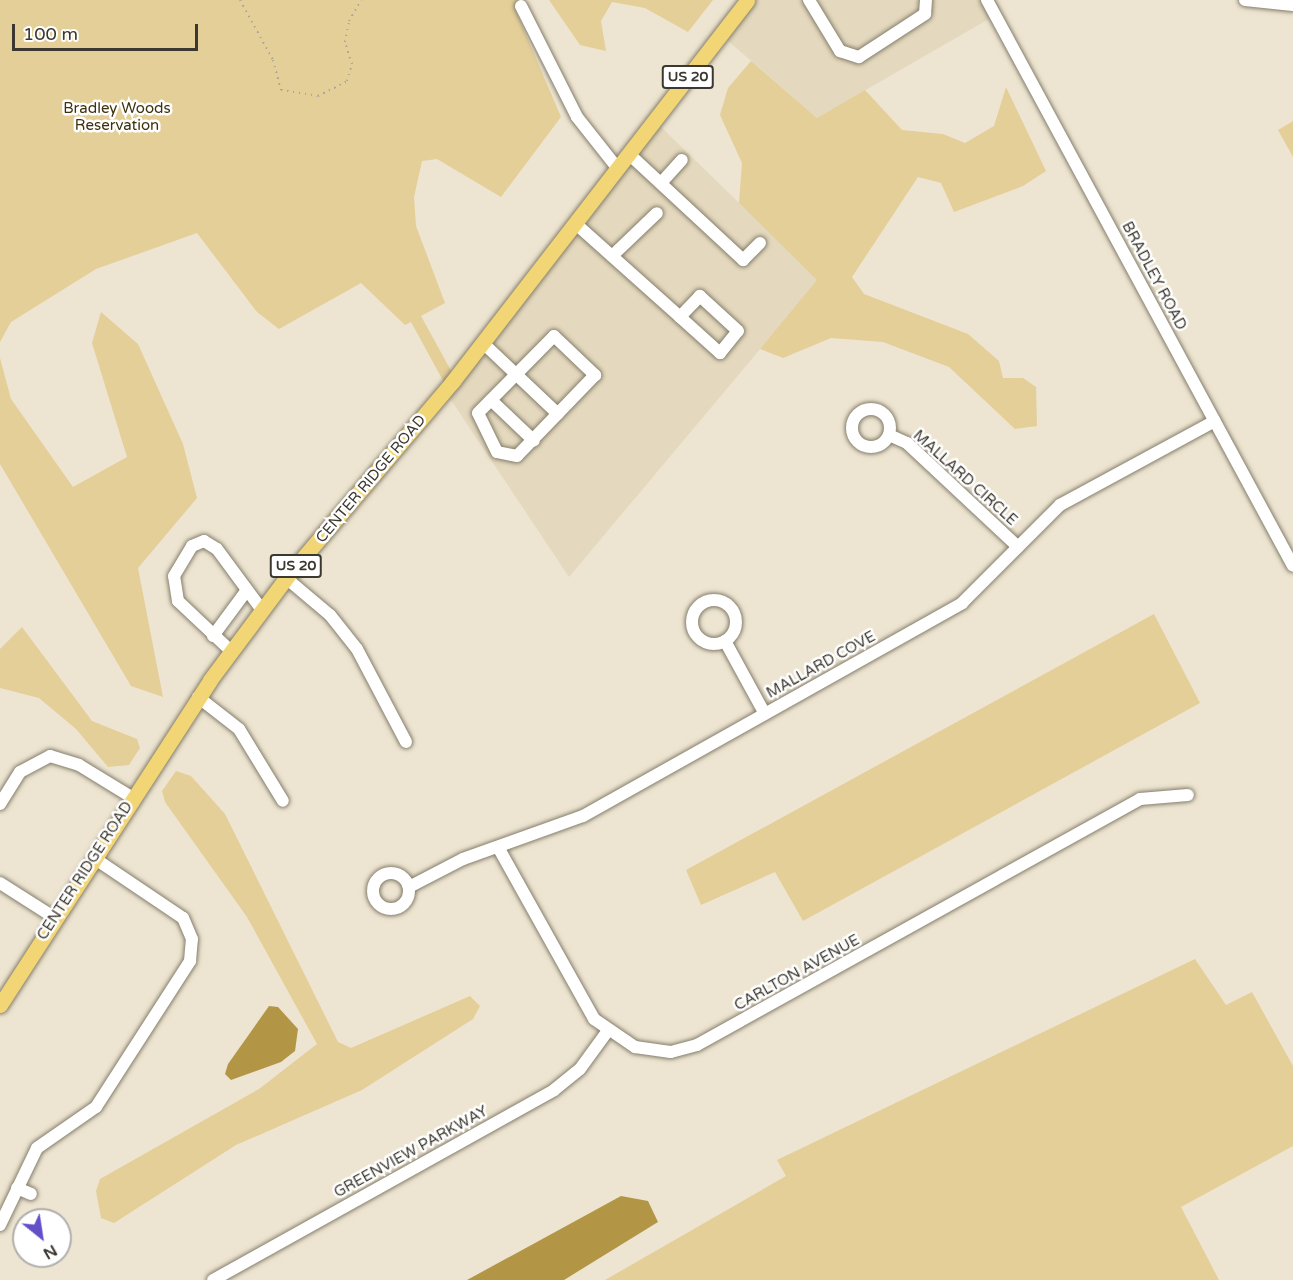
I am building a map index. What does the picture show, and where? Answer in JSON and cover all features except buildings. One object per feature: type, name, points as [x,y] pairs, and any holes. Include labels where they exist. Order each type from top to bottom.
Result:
[{"type":"main road","name":"CENTER RIDGE ROAD","points":[[0,1005],[198,697],[231,651],[286,578],[483,343],[747,0]]},
{"type":"street","points":[[808,0],[812,12],[848,57],[859,57],[903,32],[925,14],[926,0]]},
{"type":"street","name":"BRADLEY ROAD","points":[[987,0],[1293,567]]},
{"type":"street","points":[[1245,0],[1293,6]]},
{"type":"street","points":[[521,6],[577,117],[618,169]]},
{"type":"street","points":[[629,154],[742,260],[760,243]]},
{"type":"street","points":[[661,183],[682,160]]},
{"type":"street","points":[[612,256],[657,213]]},
{"type":"street","points":[[576,224],[720,353],[738,331],[700,296],[680,317]]},
{"type":"street","points":[[554,336],[595,375],[534,441],[517,456],[497,452],[478,413],[516,374],[554,336]]},
{"type":"street","points":[[483,343],[558,414]]},
{"type":"street","points":[[491,400],[534,441]]},
{"type":"street","name":"MALLARD COVE","points":[[409,886],[498,847],[583,816],[962,603],[1068,500],[1215,421]]},
{"type":"street","name":"MALLARD CIRCLE","points":[[889,435],[907,443],[1018,547]]},
{"type":"street","points":[[231,651],[188,615],[173,587],[187,553],[204,541],[262,610]]},
{"type":"street","points":[[286,578],[330,615],[357,649],[406,742]]},
{"type":"street","points":[[213,636],[247,590]]},
{"type":"street","points":[[725,641],[765,714]]},
{"type":"street","points":[[198,697],[239,729],[283,801]]},
{"type":"street","points":[[0,804],[20,772],[50,756],[71,761],[133,798]]},
{"type":"street","name":"CARLTON AVENUE","points":[[498,847],[594,1019],[608,1032],[644,1050],[690,1048],[1140,799],[1188,795]]},
{"type":"street","points":[[0,1225],[42,1142],[103,1098],[190,961],[192,939],[183,918],[94,858]]},
{"type":"street","points":[[0,883],[55,918]]},
{"type":"street","name":"GREENVIEW PARKWAY","points":[[213,1280],[554,1090],[580,1069],[608,1032]]},
{"type":"street","points":[[17,1188],[31,1194]]},
{"type":"path","points":[[240,0],[273,60],[281,90],[318,96],[347,81],[352,64],[345,42],[349,21],[361,0]]},
{"type":"shaded area","points":[[755,0],[995,0],[1001,12],[817,118],[727,40]]},
{"type":"shaded area","points":[[660,126],[818,280],[569,577],[449,397]]},
{"type":"shaded area","points":[[269,1006],[278,1007],[298,1029],[295,1051],[281,1062],[231,1080],[225,1074],[228,1064]]},
{"type":"shaded area","points":[[621,1196],[648,1201],[658,1222],[564,1280],[467,1280]]},
{"type":"green space","name":"Bradley Woods Reservation","points":[[0,0],[522,0],[515,9],[561,117],[501,197],[437,159],[422,161],[414,197],[416,226],[445,303],[421,316],[454,376],[446,386],[411,322],[405,325],[361,283],[279,329],[257,312],[197,233],[96,269],[11,322],[0,342]]},
{"type":"green space","points":[[549,0],[713,0],[688,32],[645,8],[612,2],[601,21],[606,51],[580,45]]},
{"type":"green space","points":[[751,61],[817,118],[865,90],[902,130],[943,134],[965,143],[994,126],[1006,87],[1046,171],[1023,186],[954,212],[941,183],[918,177],[852,277],[864,294],[968,334],[999,361],[1003,378],[1023,378],[1036,387],[1037,426],[1015,429],[949,367],[883,342],[831,338],[783,358],[760,349],[817,280],[739,203],[742,163],[720,115],[728,88]]},
{"type":"green space","points":[[1293,121],[1293,157],[1278,130]]},
{"type":"green space","points":[[101,312],[138,344],[183,444],[197,498],[138,568],[163,697],[131,686],[0,464],[0,358],[11,399],[73,487],[127,457],[92,343]]},
{"type":"green space","points":[[1154,614],[1200,703],[803,921],[775,872],[701,905],[686,870]]},
{"type":"green space","points":[[22,627],[92,721],[137,739],[140,748],[129,765],[108,767],[76,729],[39,698],[0,688],[0,649]]},
{"type":"green space","points":[[176,771],[191,776],[225,814],[338,1042],[351,1048],[470,996],[480,1006],[473,1019],[362,1090],[236,1145],[114,1223],[101,1218],[96,1191],[100,1179],[259,1089],[317,1044],[247,917],[165,802],[162,791]]},
{"type":"green space","points":[[1195,959],[1226,1005],[1252,992],[1293,1066],[1293,1146],[1181,1207],[1219,1280],[605,1280],[786,1176],[777,1160]]}]
